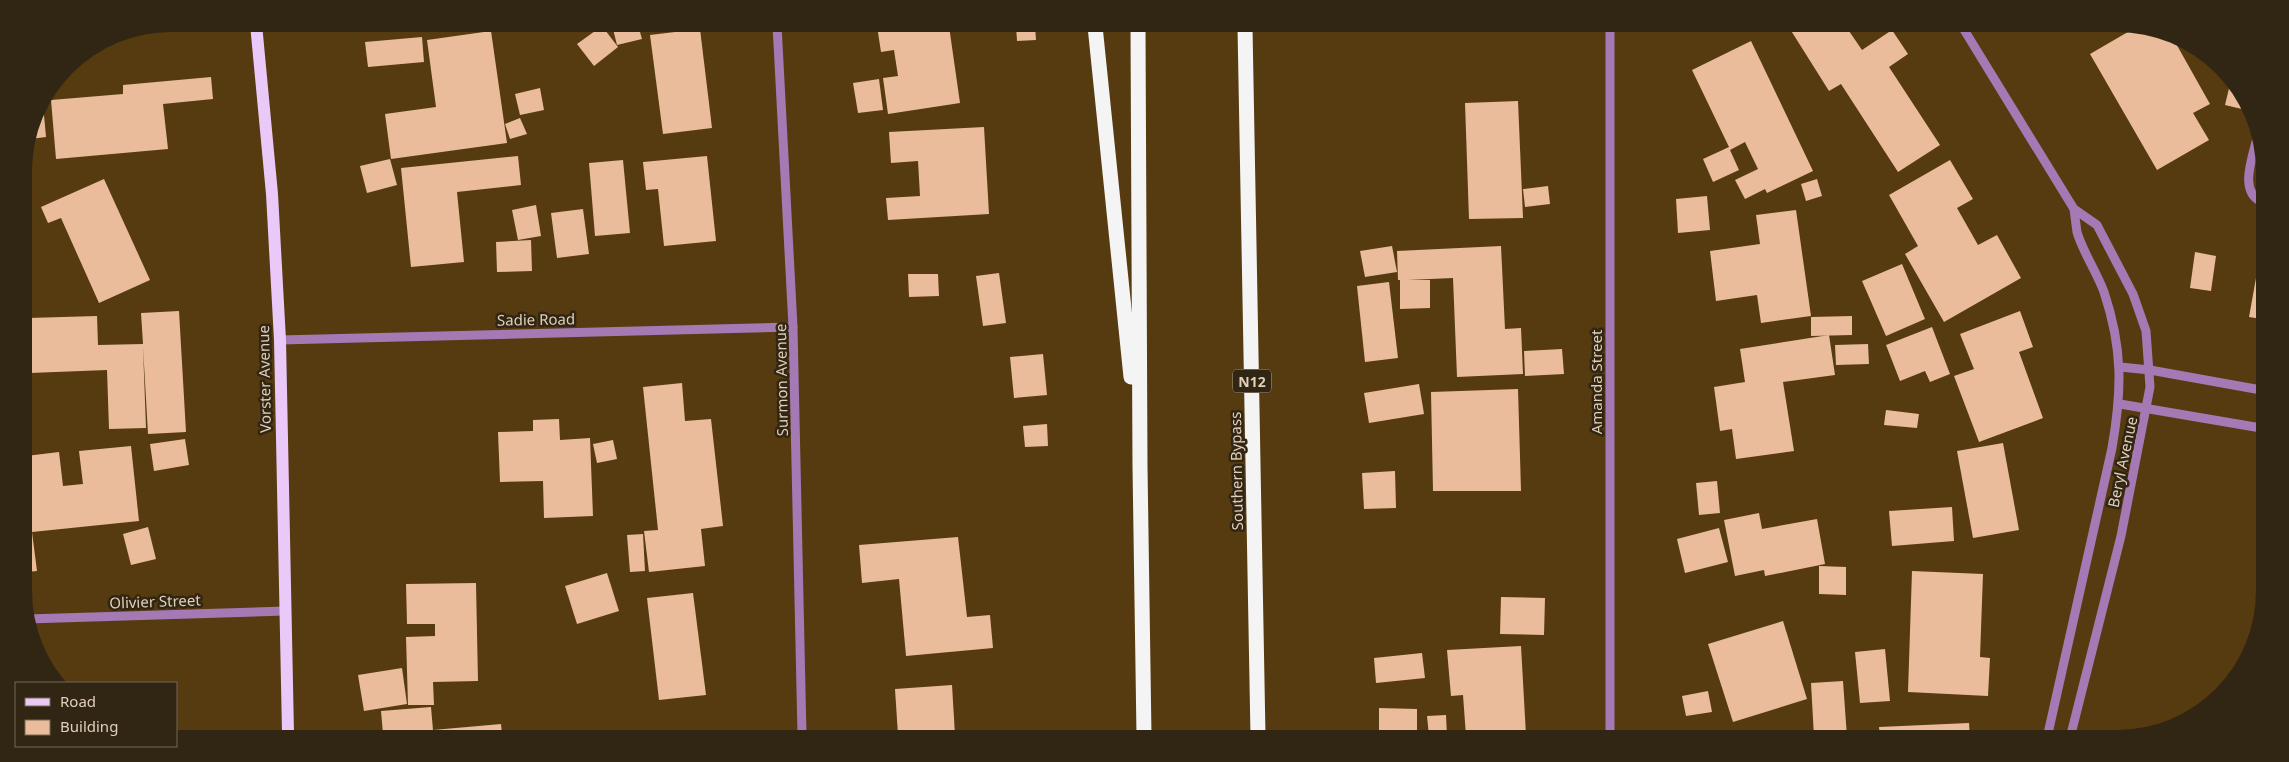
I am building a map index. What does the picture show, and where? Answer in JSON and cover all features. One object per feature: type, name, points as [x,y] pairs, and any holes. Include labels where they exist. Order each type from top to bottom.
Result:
[{"type":"highway","points":[[1096,32],[1140,466]]},
{"type":"highway","points":[[1138,32],[1140,466],[1144,730]]},
{"type":"highway","name":"Southern Bypass","points":[[1245,32],[1258,729]]},
{"type":"main road","name":"Vorster Avenue","points":[[257,32],[272,194],[280,340],[288,730]]},
{"type":"street","name":"Surmon Avenue","points":[[778,32],[793,327],[802,730]]},
{"type":"street","name":"Amanda Street","points":[[1610,32],[1610,729]]},
{"type":"street","name":"Beryl Avenue","points":[[1965,32],[2074,209],[2078,233],[2092,263],[2114,323],[2120,367],[2120,404],[2112,448],[2049,729]]},
{"type":"street","points":[[2255,151],[2248,185],[2252,195],[2256,198]]},
{"type":"street","name":"Beryl Avenue","points":[[2072,729],[2121,536],[2148,408],[2150,370],[2146,331],[2134,294],[2097,225],[2074,209]]},
{"type":"street","name":"Sadie Road","points":[[280,340],[793,327]]},
{"type":"street","points":[[2120,367],[2150,370],[2256,389]]},
{"type":"street","points":[[2120,404],[2256,427]]},
{"type":"street","name":"Olivier Street","points":[[35,619],[285,611]]},
{"type":"building","points":[[491,32],[507,143],[391,159],[385,114],[436,107],[427,40]]},
{"type":"building","points":[[594,32],[607,32],[618,47],[594,66],[577,44]]},
{"type":"building","points":[[614,32],[640,32],[642,39],[617,45]]},
{"type":"building","points":[[675,32],[700,32],[712,128],[663,134],[650,35]]},
{"type":"building","points":[[878,32],[950,32],[960,103],[888,114],[883,78],[898,76],[894,50],[881,52]]},
{"type":"building","points":[[1016,32],[1035,32],[1036,40],[1017,41]]},
{"type":"building","points":[[1792,32],[1850,32],[1862,50],[1889,32],[1893,32],[1908,54],[1889,67],[1940,145],[1898,172],[1841,84],[1829,91]]},
{"type":"building","points":[[2126,33],[2153,37],[2178,47],[2210,104],[2193,113],[2209,140],[2157,170],[2090,54]]},
{"type":"building","points":[[422,37],[424,62],[368,67],[365,42]]},
{"type":"building","points":[[1751,41],[1813,171],[1767,193],[1765,189],[1745,199],[1735,180],[1758,169],[1745,142],[1730,150],[1739,170],[1713,182],[1703,159],[1729,147],[1692,70]]},
{"type":"building","points":[[211,77],[213,99],[163,104],[168,149],[56,159],[52,100],[123,94],[123,85]]},
{"type":"building","points":[[879,79],[883,110],[858,113],[853,83]]},
{"type":"building","points":[[540,88],[544,110],[520,115],[515,94]]},
{"type":"building","points":[[2229,88],[2241,109],[2225,105]]},
{"type":"building","points":[[1518,101],[1523,218],[1469,219],[1465,103]]},
{"type":"building","points":[[44,117],[46,137],[37,138]]},
{"type":"building","points":[[520,118],[527,134],[510,139],[505,124]]},
{"type":"building","points":[[984,127],[989,214],[888,220],[886,198],[920,196],[918,161],[891,163],[889,132]]},
{"type":"building","points":[[518,156],[521,185],[457,192],[464,262],[411,267],[401,168]]},
{"type":"building","points":[[707,156],[716,241],[664,246],[658,189],[646,190],[643,162]]},
{"type":"building","points":[[390,159],[397,185],[367,193],[360,166]]},
{"type":"building","points":[[623,160],[630,233],[595,236],[589,163]]},
{"type":"building","points":[[1950,160],[1973,199],[1957,208],[1978,245],[1997,235],[2021,278],[1944,322],[1905,254],[1918,246],[1889,195]]},
{"type":"building","points":[[104,179],[150,280],[99,303],[61,218],[48,223],[41,207]]},
{"type":"building","points":[[1817,179],[1822,196],[1806,201],[1801,184]]},
{"type":"building","points":[[1548,186],[1550,204],[1525,207],[1523,189]]},
{"type":"building","points":[[1707,196],[1710,230],[1678,233],[1676,199]]},
{"type":"building","points":[[536,205],[541,236],[518,240],[512,210]]},
{"type":"building","points":[[583,209],[589,254],[557,258],[551,213]]},
{"type":"building","points":[[1796,210],[1811,316],[1761,323],[1757,295],[1716,301],[1710,251],[1760,244],[1756,215]]},
{"type":"building","points":[[531,240],[532,271],[497,272],[496,242]]},
{"type":"building","points":[[1392,246],[1397,272],[1365,277],[1360,251]]},
{"type":"building","points":[[1501,246],[1505,329],[1521,328],[1523,374],[1457,377],[1453,278],[1408,280],[1430,280],[1430,308],[1400,309],[1397,251]]},
{"type":"building","points":[[2195,252],[2216,256],[2211,291],[2190,288]]},
{"type":"building","points":[[1902,264],[1925,319],[1886,336],[1862,281]]},
{"type":"building","points":[[999,273],[1006,323],[983,326],[976,276]]},
{"type":"building","points":[[908,274],[938,274],[939,296],[909,297]]},
{"type":"building","points":[[2256,278],[2256,318],[2249,317]]},
{"type":"building","points":[[1389,282],[1398,358],[1365,362],[1357,286]]},
{"type":"building","points":[[179,311],[186,432],[148,434],[143,347],[146,428],[109,429],[107,370],[33,373],[33,318],[97,316],[98,345],[143,344],[141,313]]},
{"type":"building","points":[[2020,311],[2033,347],[2019,352],[2043,418],[1979,442],[1954,376],[1974,369],[1960,334]]},
{"type":"building","points":[[1852,316],[1852,335],[1811,336],[1811,317]]},
{"type":"building","points":[[1932,327],[1950,374],[1930,382],[1925,371],[1900,381],[1886,345]]},
{"type":"building","points":[[1829,335],[1835,375],[1783,382],[1794,451],[1736,459],[1732,429],[1720,431],[1714,387],[1745,382],[1740,349]]},
{"type":"building","points":[[1868,344],[1869,364],[1836,365],[1835,345]]},
{"type":"building","points":[[1562,349],[1564,374],[1525,376],[1524,351]]},
{"type":"building","points":[[1043,354],[1047,395],[1014,398],[1010,357]]},
{"type":"building","points":[[682,383],[685,421],[711,419],[723,526],[701,529],[705,566],[649,572],[644,531],[658,530],[643,387]]},
{"type":"building","points":[[1419,384],[1424,414],[1369,423],[1364,393]]},
{"type":"building","points":[[1518,389],[1521,491],[1433,491],[1431,392]]},
{"type":"building","points":[[1886,410],[1919,414],[1917,428],[1884,425]]},
{"type":"building","points":[[559,419],[560,440],[590,438],[593,516],[544,518],[543,481],[500,482],[498,432],[533,431],[533,420]]},
{"type":"building","points":[[1047,424],[1048,446],[1025,447],[1023,426]]},
{"type":"building","points":[[185,439],[189,465],[154,471],[150,444]]},
{"type":"building","points":[[613,440],[617,459],[597,463],[593,444]]},
{"type":"building","points":[[2003,443],[2019,530],[1973,538],[1957,451]]},
{"type":"building","points":[[131,446],[139,521],[32,532],[32,455],[59,452],[63,486],[83,484],[79,451]]},
{"type":"building","points":[[1395,471],[1396,508],[1364,509],[1362,473]]},
{"type":"building","points":[[1717,481],[1720,513],[1699,515],[1696,483]]},
{"type":"building","points":[[1952,507],[1954,541],[1892,546],[1889,511]]},
{"type":"building","points":[[1759,513],[1762,529],[1817,519],[1825,564],[1765,576],[1764,570],[1735,576],[1724,520]]},
{"type":"building","points":[[148,527],[156,559],[131,565],[123,534]]},
{"type":"building","points":[[1719,528],[1728,562],[1685,573],[1677,539]]},
{"type":"building","points":[[32,533],[37,571],[32,571]]},
{"type":"building","points":[[643,534],[645,571],[630,572],[627,535]]},
{"type":"building","points":[[958,537],[967,617],[990,615],[993,648],[906,656],[899,579],[862,583],[859,545]]},
{"type":"building","points":[[1819,566],[1846,567],[1846,595],[1819,594]]},
{"type":"building","points":[[1912,571],[1983,574],[1980,657],[1990,658],[1988,696],[1908,692]]},
{"type":"building","points":[[607,573],[619,611],[577,624],[565,586]]},
{"type":"building","points":[[476,583],[478,681],[433,682],[434,705],[408,705],[406,637],[435,636],[435,624],[407,624],[406,584]]},
{"type":"building","points":[[693,593],[706,695],[659,700],[647,598]]},
{"type":"building","points":[[1501,597],[1545,598],[1544,635],[1500,634]]},
{"type":"building","points":[[1783,621],[1807,699],[1733,722],[1708,644]]},
{"type":"building","points":[[1521,646],[1526,729],[1466,729],[1463,695],[1451,696],[1447,650]]},
{"type":"building","points":[[1885,649],[1890,701],[1860,703],[1855,652]]},
{"type":"building","points":[[1422,653],[1425,678],[1376,683],[1374,658]]},
{"type":"building","points":[[402,668],[407,704],[364,711],[358,675]]},
{"type":"building","points":[[1843,681],[1846,729],[1814,729],[1811,683]]},
{"type":"building","points":[[952,685],[955,730],[898,730],[895,689]]},
{"type":"building","points":[[1708,691],[1712,712],[1686,716],[1682,696]]},
{"type":"building","points":[[431,707],[433,730],[383,730],[381,711]]},
{"type":"building","points":[[1379,708],[1417,709],[1417,729],[1379,729]]},
{"type":"building","points":[[1446,715],[1447,729],[1428,729],[1427,716]]},
{"type":"building","points":[[1969,723],[1969,729],[1879,729],[1879,727]]},
{"type":"building","points":[[501,724],[502,730],[435,730]]}]
